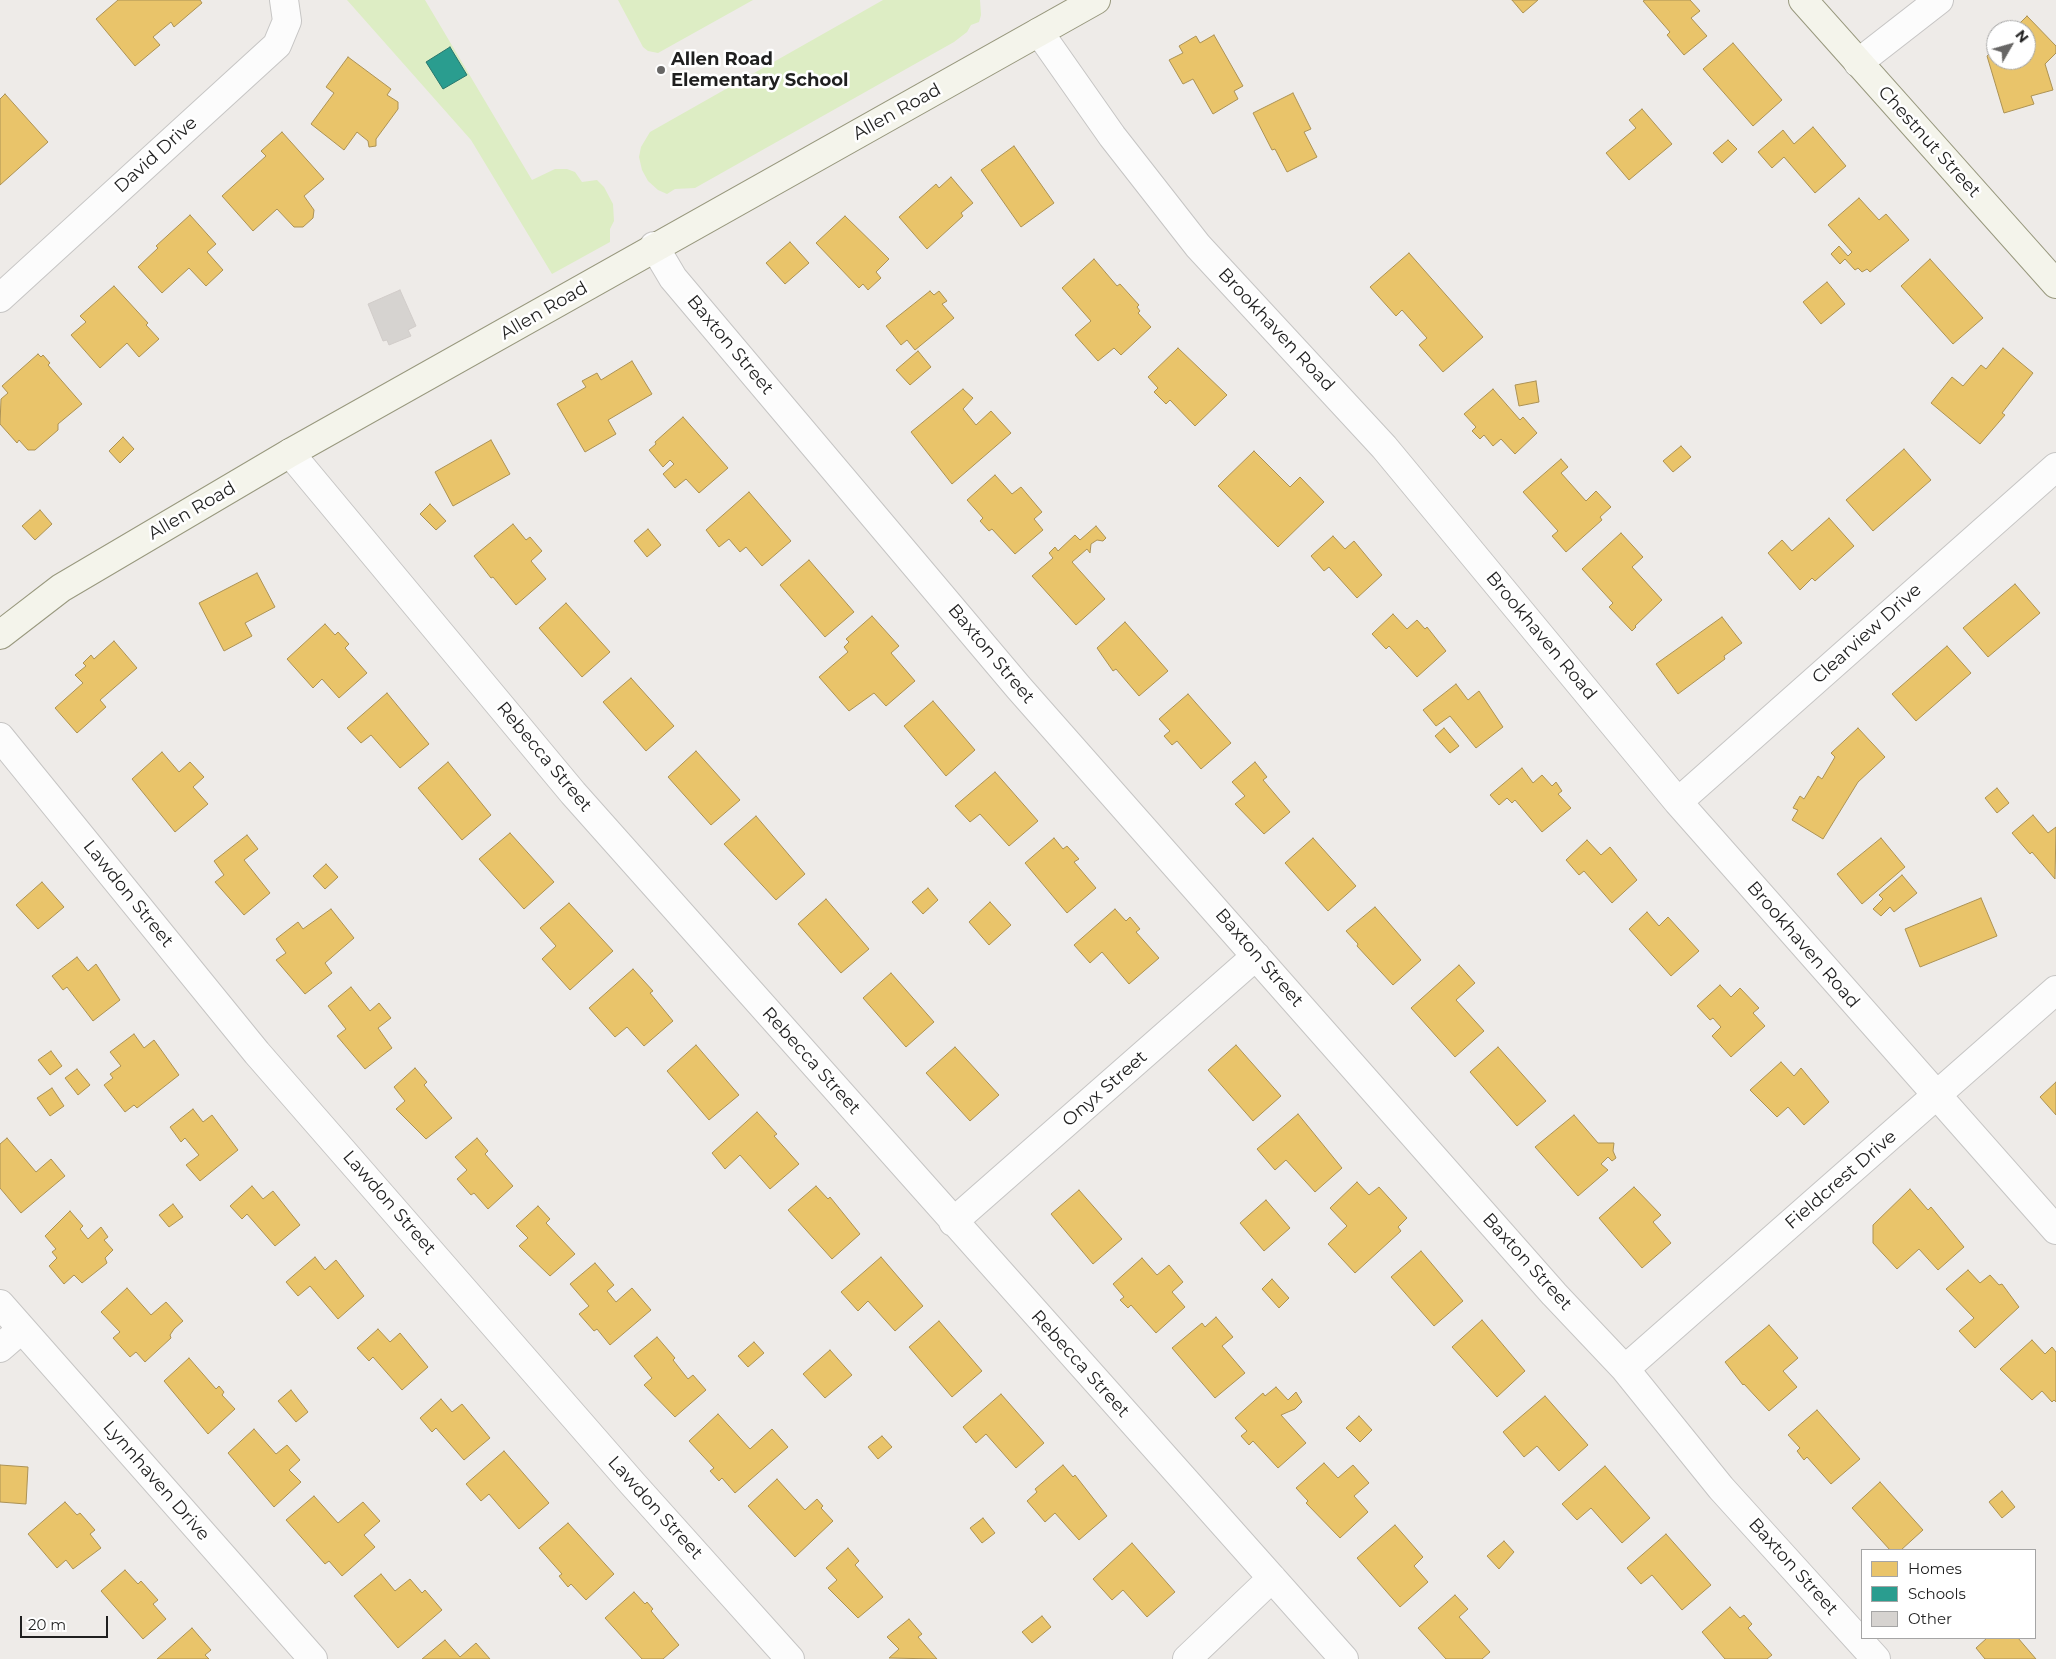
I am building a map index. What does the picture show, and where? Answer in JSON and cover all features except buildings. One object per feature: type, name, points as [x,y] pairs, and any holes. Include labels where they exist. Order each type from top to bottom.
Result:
[{"type":"street","name":"David Drive","points":[[0,298],[277,45],[288,21],[284,0]]},
{"type":"street","name":"Allen Road","points":[[0,635],[62,588],[290,453],[573,295],[654,246],[1096,0]]},
{"type":"street","name":"Chestnut Street","points":[[1803,0],[2056,284]]},
{"type":"street","points":[[1858,63],[1939,0]]},
{"type":"street","name":"Brookhaven Road","points":[[1039,32],[1112,136],[1198,246],[1384,447],[1678,802],[2056,1230]]},
{"type":"street","name":"Baxton Street","points":[[654,246],[673,278],[1007,673],[1554,1294],[1625,1369],[1721,1488],[1870,1657]]},
{"type":"street","name":"Rebecca Street","points":[[290,453],[573,793],[1344,1659]]},
{"type":"street","name":"Clearview Drive","points":[[1678,802],[2056,467]]},
{"type":"street","name":"Lawdon Street","points":[[0,737],[257,1053],[625,1476],[790,1659]]},
{"type":"street","name":"Onyx Street","points":[[953,1222],[1256,956]]},
{"type":"street","name":"Fieldcrest Drive","points":[[1625,1369],[2056,990]]},
{"type":"street","name":"Lynnhaven Drive","points":[[0,1304],[312,1659]]},
{"type":"street","points":[[0,1348],[22,1329]]},
{"type":"street","points":[[1187,1659],[1272,1578]]},
{"type":"green space","points":[[347,0],[425,0],[532,180],[555,169],[567,169],[575,172],[582,182],[597,180],[604,187],[613,204],[614,221],[610,229],[610,242],[552,274],[471,140]]},
{"type":"green space","points":[[618,0],[753,0],[658,53],[648,51],[643,47]]},
{"type":"green space","points":[[883,0],[980,0],[981,15],[979,22],[971,25],[967,32],[954,42],[695,188],[675,189],[667,194],[658,190],[648,181],[642,170],[639,157],[641,147],[650,132]]},
{"type":"place","name":"Allen Road Elementary School","points":[[661,70]]}]
